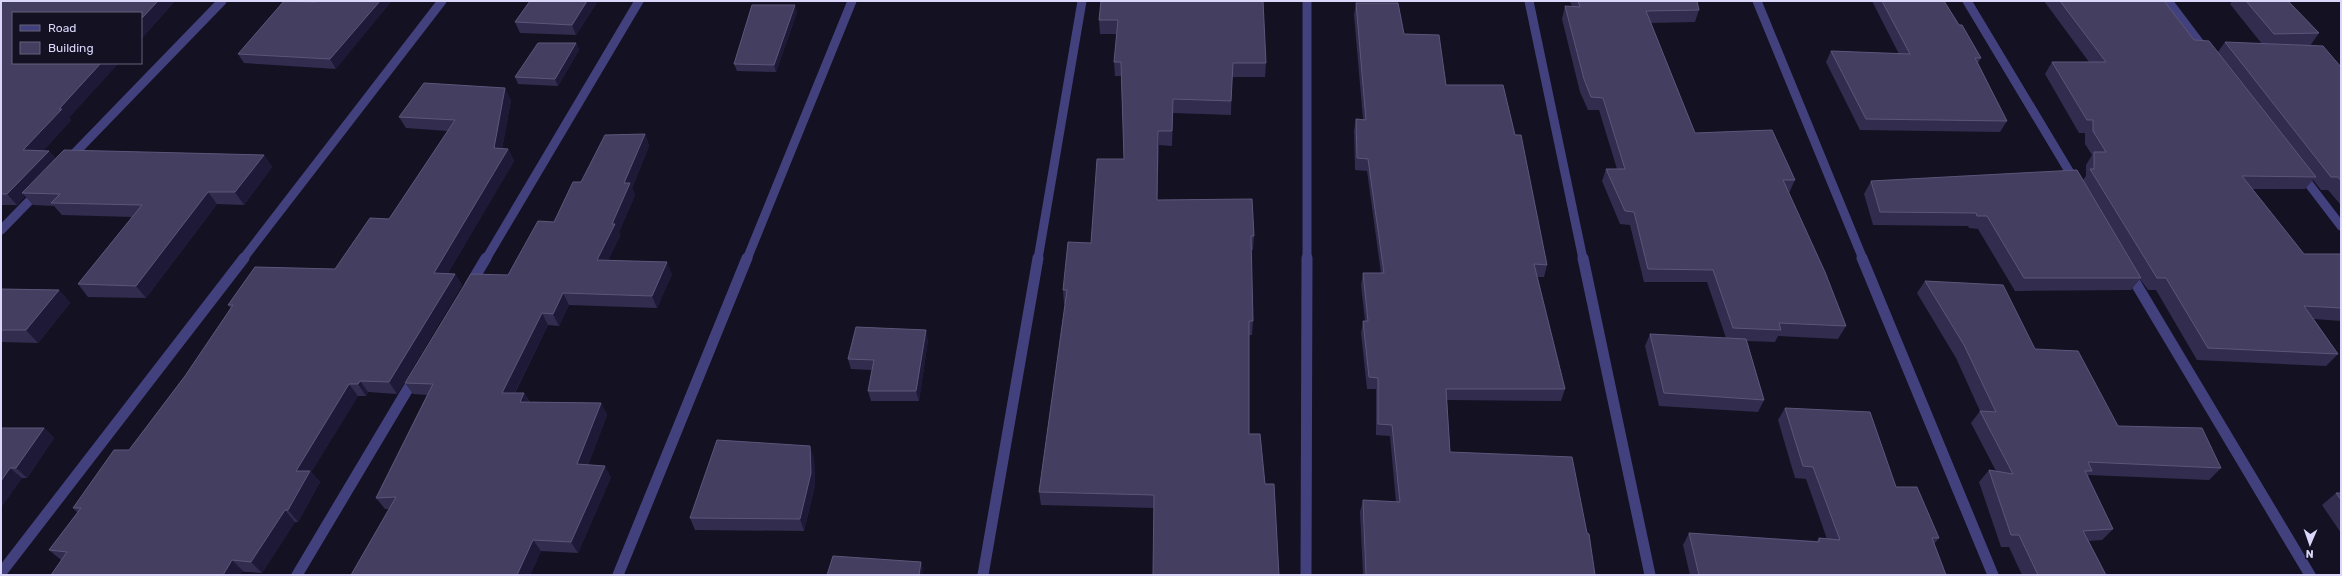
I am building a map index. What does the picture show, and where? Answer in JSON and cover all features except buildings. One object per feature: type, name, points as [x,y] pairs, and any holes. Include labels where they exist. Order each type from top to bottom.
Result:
[{"type":"street","points":[[62,167],[222,1]]},
{"type":"street","points":[[1,573],[442,1]]},
{"type":"street","points":[[464,295],[639,1]]},
{"type":"street","points":[[618,575],[852,1]]},
{"type":"street","points":[[983,575],[1082,1]]},
{"type":"street","points":[[1306,575],[1307,1]]},
{"type":"street","points":[[1530,1],[1650,575]]},
{"type":"street","points":[[1757,1],[1993,575]]},
{"type":"street","points":[[1967,1],[2080,191]]},
{"type":"street","points":[[2168,1],[2211,57]]},
{"type":"street","points":[[2298,170],[2341,226]]},
{"type":"street","points":[[1,230],[45,184]]},
{"type":"street","points":[[2125,265],[2310,575]]},
{"type":"street","points":[[298,575],[420,370]]}]
